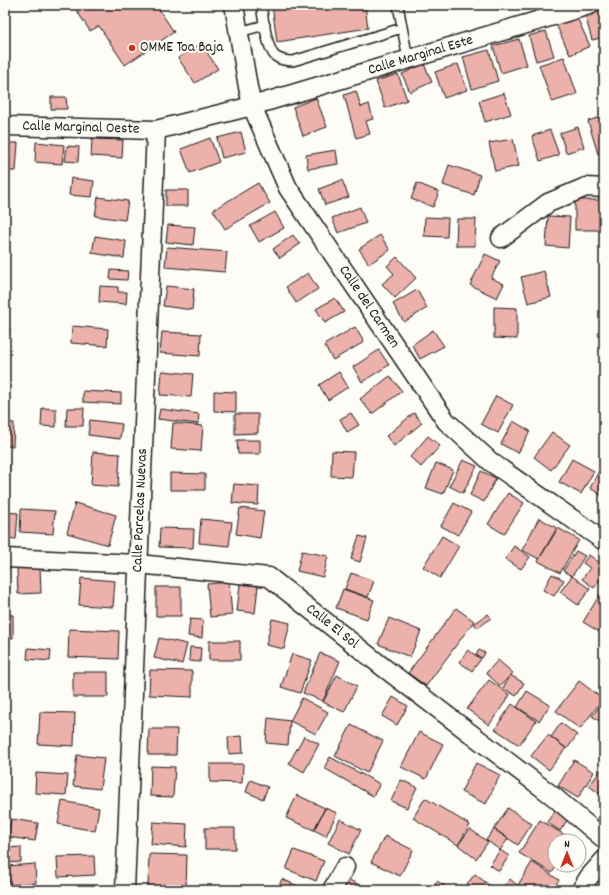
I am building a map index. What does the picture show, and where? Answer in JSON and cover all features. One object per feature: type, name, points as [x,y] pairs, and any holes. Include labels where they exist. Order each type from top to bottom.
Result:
[{"type":"street","name":"Calle del Carmen","points":[[234,5],[252,106],[288,188],[446,421],[491,462],[604,542]]},
{"type":"street","name":"Calle Marginal Este","points":[[156,130],[252,106],[590,5]]},
{"type":"street","name":"Calle Marginal Oeste","points":[[5,126],[156,130]]},
{"type":"street","name":"Calle Parcelas Nuevas","points":[[125,890],[156,130]]},
{"type":"street","points":[[501,238],[548,203],[586,187],[604,188]]},
{"type":"street","name":"Calle El Sol","points":[[5,558],[138,564],[269,577],[383,667],[553,796],[604,839]]},
{"type":"street","points":[[580,890],[604,860]]},
{"type":"street","points":[[332,890],[345,866]]},
{"type":"lane","points":[[261,5],[269,48],[275,56],[283,60],[293,61],[402,28]]},
{"type":"lane","points":[[398,5],[408,59]]},
{"type":"lane","points":[[239,32],[265,25]]},
{"type":"building","name":"OMME Toa Baja","points":[[73,5],[156,5],[174,32],[125,65],[99,26],[90,31]]},
{"type":"building","points":[[272,5],[365,5],[368,28],[277,42]]},
{"type":"building","points":[[604,10],[604,37],[592,40],[585,15]]},
{"type":"building","points":[[574,11],[590,46],[570,55],[554,20]]},
{"type":"building","points":[[546,31],[554,56],[536,61],[529,36]]},
{"type":"building","points":[[519,39],[527,65],[501,73],[493,46]]},
{"type":"building","points":[[201,43],[218,69],[195,83],[178,58]]},
{"type":"building","points":[[489,50],[498,81],[472,89],[463,57]]},
{"type":"building","points":[[564,57],[577,94],[552,102],[539,65]]},
{"type":"building","points":[[424,64],[432,82],[410,92],[402,74]]},
{"type":"building","points":[[458,64],[467,90],[444,98],[435,72]]},
{"type":"building","points":[[398,74],[407,100],[385,108],[376,81]]},
{"type":"building","points":[[356,91],[361,107],[369,104],[373,119],[366,121],[370,134],[356,138],[344,95]]},
{"type":"building","points":[[504,93],[511,114],[485,122],[479,101]]},
{"type":"building","points":[[51,97],[66,97],[67,109],[51,109]]},
{"type":"building","points":[[316,98],[327,127],[303,136],[293,107]]},
{"type":"building","points":[[604,116],[604,152],[598,154],[588,121]]},
{"type":"building","points":[[578,127],[584,147],[566,153],[560,133]]},
{"type":"building","points":[[550,130],[559,155],[540,161],[532,136]]},
{"type":"building","points":[[241,132],[246,152],[222,158],[217,138]]},
{"type":"building","points":[[210,138],[219,162],[190,173],[181,149]]},
{"type":"building","points":[[92,139],[123,140],[122,158],[91,156]]},
{"type":"building","points":[[513,139],[519,166],[495,171],[489,143]]},
{"type":"building","points":[[36,142],[64,145],[62,164],[35,162]]},
{"type":"building","points":[[5,143],[18,143],[16,171],[5,171]]},
{"type":"building","points":[[67,146],[79,147],[78,162],[65,161]]},
{"type":"building","points":[[336,150],[338,164],[308,169],[306,155]]},
{"type":"building","points":[[449,165],[480,175],[474,195],[443,185]]},
{"type":"building","points":[[71,178],[94,181],[92,197],[69,195]]},
{"type":"building","points":[[342,180],[349,197],[325,205],[319,189]]},
{"type":"building","points":[[258,183],[270,203],[225,229],[213,210]]},
{"type":"building","points":[[417,183],[439,192],[433,207],[411,199]]},
{"type":"building","points":[[166,190],[188,190],[188,206],[166,206]]},
{"type":"building","points":[[98,197],[128,201],[125,220],[95,216]]},
{"type":"building","points":[[575,200],[604,200],[604,230],[575,230]]},
{"type":"building","points":[[360,207],[366,223],[338,233],[332,218]]},
{"type":"building","points":[[275,212],[284,228],[259,242],[250,226]]},
{"type":"building","points":[[548,216],[570,217],[568,248],[546,246]]},
{"type":"building","points":[[425,217],[448,218],[447,237],[424,236]]},
{"type":"building","points":[[457,219],[476,219],[475,246],[456,246]]},
{"type":"building","points":[[168,225],[195,227],[193,245],[166,242]]},
{"type":"building","points":[[293,235],[300,244],[280,258],[273,249]]},
{"type":"building","points":[[380,235],[390,250],[369,264],[359,249]]},
{"type":"building","points":[[95,236],[126,241],[124,258],[92,253]]},
{"type":"building","points":[[167,247],[227,252],[225,272],[165,267]]},
{"type":"building","points":[[485,254],[500,261],[491,278],[504,284],[497,298],[470,285]]},
{"type":"building","points":[[397,257],[416,278],[395,298],[382,284],[394,274],[387,266]]},
{"type":"building","points":[[111,270],[128,271],[127,280],[110,279]]},
{"type":"building","points":[[544,271],[551,297],[528,303],[521,277]]},
{"type":"building","points":[[308,273],[318,289],[296,303],[286,287]]},
{"type":"building","points":[[100,286],[118,287],[118,292],[127,292],[126,304],[99,302]]},
{"type":"building","points":[[166,286],[194,289],[192,310],[163,306]]},
{"type":"building","points":[[417,290],[427,308],[404,322],[393,304]]},
{"type":"building","points":[[335,298],[344,312],[325,323],[316,309]]},
{"type":"building","points":[[494,307],[517,308],[517,339],[494,338]]},
{"type":"building","points":[[72,326],[108,329],[107,346],[71,343]]},
{"type":"building","points":[[355,327],[364,342],[333,360],[324,345]]},
{"type":"building","points":[[5,328],[10,329],[9,336],[5,336]]},
{"type":"building","points":[[433,330],[444,346],[420,359],[412,345]]},
{"type":"building","points":[[162,332],[201,334],[200,356],[160,353]]},
{"type":"building","points":[[379,350],[389,365],[362,382],[353,367]]},
{"type":"building","points":[[162,371],[193,374],[191,397],[160,395]]},
{"type":"building","points":[[339,372],[348,387],[328,400],[319,385]]},
{"type":"building","points":[[390,376],[402,391],[372,414],[360,399]]},
{"type":"building","points":[[83,391],[121,393],[121,404],[83,402]]},
{"type":"building","points":[[214,391],[236,392],[236,412],[214,411]]},
{"type":"building","points":[[496,396],[513,405],[498,433],[481,424]]},
{"type":"building","points":[[42,408],[56,409],[56,427],[41,426]]},
{"type":"building","points":[[67,408],[84,408],[83,426],[66,426]]},
{"type":"building","points":[[160,409],[199,414],[198,424],[158,419]]},
{"type":"building","points":[[351,413],[359,425],[347,432],[340,419]]},
{"type":"building","points":[[414,413],[422,423],[394,446],[386,436]]},
{"type":"building","points":[[235,414],[258,414],[258,433],[235,434]]},
{"type":"building","points":[[90,420],[122,424],[120,439],[88,435]]},
{"type":"building","points":[[513,421],[530,431],[518,453],[501,444]]},
{"type":"building","points":[[5,422],[14,423],[13,446],[5,446]]},
{"type":"building","points":[[173,423],[203,426],[201,451],[171,449]]},
{"type":"building","points":[[552,432],[570,445],[551,470],[534,457]]},
{"type":"building","points":[[428,436],[440,446],[421,467],[410,457]]},
{"type":"building","points":[[237,440],[260,440],[260,454],[238,454]]},
{"type":"building","points":[[332,451],[354,452],[352,477],[331,476]]},
{"type":"building","points":[[93,452],[120,454],[118,487],[91,485]]},
{"type":"building","points":[[572,459],[594,471],[581,494],[559,482]]},
{"type":"building","points":[[463,460],[477,466],[463,493],[449,486]]},
{"type":"building","points":[[436,463],[453,470],[443,494],[426,488]]},
{"type":"building","points":[[5,466],[9,466],[8,492],[5,491]]},
{"type":"building","points":[[481,471],[496,478],[484,502],[470,495]]},
{"type":"building","points":[[599,471],[604,474],[604,497],[590,488]]},
{"type":"building","points":[[170,473],[205,474],[205,490],[170,490]]},
{"type":"building","points":[[234,484],[259,486],[258,505],[232,503]]},
{"type":"building","points":[[508,493],[524,503],[504,534],[488,524]]},
{"type":"building","points":[[75,503],[116,515],[108,545],[67,533]]},
{"type":"building","points":[[454,503],[471,512],[458,535],[441,526]]},
{"type":"building","points":[[240,508],[264,511],[260,538],[236,534]]},
{"type":"building","points":[[21,509],[55,511],[53,534],[20,532]]},
{"type":"building","points":[[5,512],[18,513],[16,539],[5,538]]},
{"type":"building","points":[[539,518],[557,528],[539,559],[522,550]]},
{"type":"building","points":[[201,519],[232,522],[229,546],[199,543]]},
{"type":"building","points":[[160,528],[194,529],[193,548],[159,547]]},
{"type":"building","points":[[558,528],[579,540],[560,573],[538,561]]},
{"type":"building","points":[[359,536],[367,538],[360,562],[351,559]]},
{"type":"building","points":[[442,536],[459,546],[440,578],[423,567]]},
{"type":"building","points":[[514,546],[530,557],[521,569],[505,559]]},
{"type":"building","points":[[302,551],[328,556],[323,577],[297,571]]},
{"type":"building","points":[[576,551],[585,556],[572,576],[563,571]]},
{"type":"building","points":[[589,555],[604,566],[604,575],[594,588],[582,579],[590,568],[583,563]]},
{"type":"building","points":[[40,567],[41,593],[18,594],[17,568]]},
{"type":"building","points":[[351,573],[374,581],[368,597],[345,589]]},
{"type":"building","points":[[552,574],[564,580],[554,596],[543,590]]},
{"type":"building","points":[[572,576],[590,589],[578,605],[560,592]]},
{"type":"building","points":[[81,578],[115,581],[113,607],[79,605]]},
{"type":"building","points":[[229,582],[232,615],[210,617],[207,584]]},
{"type":"building","points":[[240,584],[258,586],[255,613],[237,611]]},
{"type":"building","points":[[156,587],[181,587],[181,616],[156,616]]},
{"type":"building","points":[[604,588],[604,628],[601,633],[583,622]]},
{"type":"building","points":[[343,589],[374,600],[367,619],[336,608]]},
{"type":"building","points":[[456,608],[474,621],[426,686],[408,673]]},
{"type":"building","points":[[488,614],[491,618],[478,628],[474,624]]},
{"type":"building","points":[[5,615],[13,615],[13,638],[5,638]]},
{"type":"building","points":[[389,618],[421,631],[410,657],[378,644]]},
{"type":"building","points":[[190,619],[203,620],[202,638],[188,636]]},
{"type":"building","points":[[272,619],[290,623],[284,649],[266,645]]},
{"type":"building","points":[[69,629],[119,631],[118,659],[68,657]]},
{"type":"building","points":[[159,638],[187,644],[182,664],[154,658]]},
{"type":"building","points":[[209,641],[240,641],[240,660],[209,660]]},
{"type":"building","points":[[190,647],[201,648],[200,662],[189,661]]},
{"type":"building","points":[[28,648],[51,650],[50,661],[27,659]]},
{"type":"building","points":[[468,650],[481,659],[472,671],[459,662]]},
{"type":"building","points":[[479,650],[485,653],[482,658],[476,655]]},
{"type":"building","points":[[320,653],[340,661],[323,701],[303,693]]},
{"type":"building","points":[[292,654],[312,660],[300,693],[281,687]]},
{"type":"building","points":[[498,660],[513,673],[500,686],[486,673]]},
{"type":"building","points":[[150,670],[192,671],[192,697],[149,695]]},
{"type":"building","points":[[73,672],[108,672],[108,697],[73,697]]},
{"type":"building","points":[[337,675],[357,686],[344,712],[323,702]]},
{"type":"building","points":[[510,675],[524,683],[516,696],[503,688]]},
{"type":"building","points":[[489,680],[510,695],[489,725],[467,709]]},
{"type":"building","points":[[579,681],[603,699],[580,729],[556,711]]},
{"type":"building","points":[[527,691],[550,705],[539,721],[517,707]]},
{"type":"building","points":[[393,697],[408,706],[397,725],[382,716]]},
{"type":"building","points":[[302,698],[328,712],[316,734],[290,721]]},
{"type":"building","points":[[604,701],[604,724],[592,716]]},
{"type":"building","points":[[512,704],[536,721],[519,745],[495,729]]},
{"type":"building","points":[[40,712],[75,713],[74,746],[38,744]]},
{"type":"building","points":[[268,718],[290,721],[288,745],[266,743]]},
{"type":"building","points":[[561,723],[577,735],[567,749],[551,737]]},
{"type":"building","points":[[351,725],[383,741],[367,773],[335,756]]},
{"type":"building","points":[[149,729],[177,729],[176,755],[148,755]]},
{"type":"building","points":[[419,732],[443,744],[426,779],[401,767]]},
{"type":"building","points":[[548,735],[566,748],[549,770],[531,756]]},
{"type":"building","points":[[242,736],[243,753],[229,754],[228,737]]},
{"type":"building","points":[[304,736],[319,744],[304,772],[289,763]]},
{"type":"building","points":[[77,755],[104,758],[100,789],[73,786]]},
{"type":"building","points":[[330,757],[380,784],[373,796],[324,768]]},
{"type":"building","points":[[574,760],[594,772],[578,798],[558,786]]},
{"type":"building","points":[[476,763],[500,775],[486,804],[461,792]]},
{"type":"building","points":[[210,764],[243,764],[242,783],[210,782]]},
{"type":"building","points":[[151,766],[175,767],[173,797],[150,796]]},
{"type":"building","points":[[604,766],[604,797],[589,786]]},
{"type":"building","points":[[36,773],[68,775],[66,795],[35,793]]},
{"type":"building","points":[[250,780],[268,787],[263,799],[246,792]]},
{"type":"building","points":[[401,780],[417,787],[407,808],[391,801]]},
{"type":"building","points":[[297,795],[325,808],[314,830],[286,818]]},
{"type":"building","points":[[425,798],[470,825],[458,845],[413,818]]},
{"type":"building","points":[[62,801],[99,808],[95,831],[58,824]]},
{"type":"building","points":[[559,805],[572,813],[560,831],[547,822]]},
{"type":"building","points":[[325,808],[337,813],[326,836],[314,830]]},
{"type":"building","points":[[508,808],[532,824],[518,845],[494,829]]},
{"type":"building","points":[[11,819],[38,823],[35,841],[8,837]]},
{"type":"building","points":[[340,819],[361,830],[349,854],[328,843]]},
{"type":"building","points":[[540,820],[561,833],[547,833],[547,870],[519,853]]},
{"type":"building","points":[[153,822],[187,824],[186,847],[151,844]]},
{"type":"building","points":[[205,828],[235,828],[235,849],[205,849]]},
{"type":"building","points":[[470,829],[488,842],[476,859],[458,845]]},
{"type":"building","points":[[494,829],[508,839],[500,850],[486,840]]},
{"type":"building","points":[[385,836],[413,850],[400,876],[371,862]]},
{"type":"building","points":[[21,847],[21,862],[5,863],[5,848]]},
{"type":"building","points":[[294,850],[324,861],[316,881],[286,869]]},
{"type":"building","points":[[500,850],[509,856],[499,871],[490,865]]},
{"type":"building","points":[[149,854],[187,855],[186,889],[148,888]]},
{"type":"building","points":[[94,856],[95,875],[58,877],[57,857]]},
{"type":"building","points":[[532,862],[559,880],[552,890],[524,890],[518,885]]},
{"type":"building","points":[[35,864],[36,883],[9,885],[7,866]]},
{"type":"building","points":[[475,874],[495,890],[475,890],[467,884]]},
{"type":"building","points":[[343,877],[366,888],[365,890],[336,890]]},
{"type":"building","points":[[282,879],[300,887],[299,890],[277,890]]},
{"type":"building","points":[[510,879],[523,890],[501,890]]},
{"type":"building","points":[[437,881],[451,890],[432,890]]},
{"type":"building","points":[[5,888],[29,890],[5,890]]},
{"type":"place","name":"OMME Toa Baja","points":[[132,48]]}]
